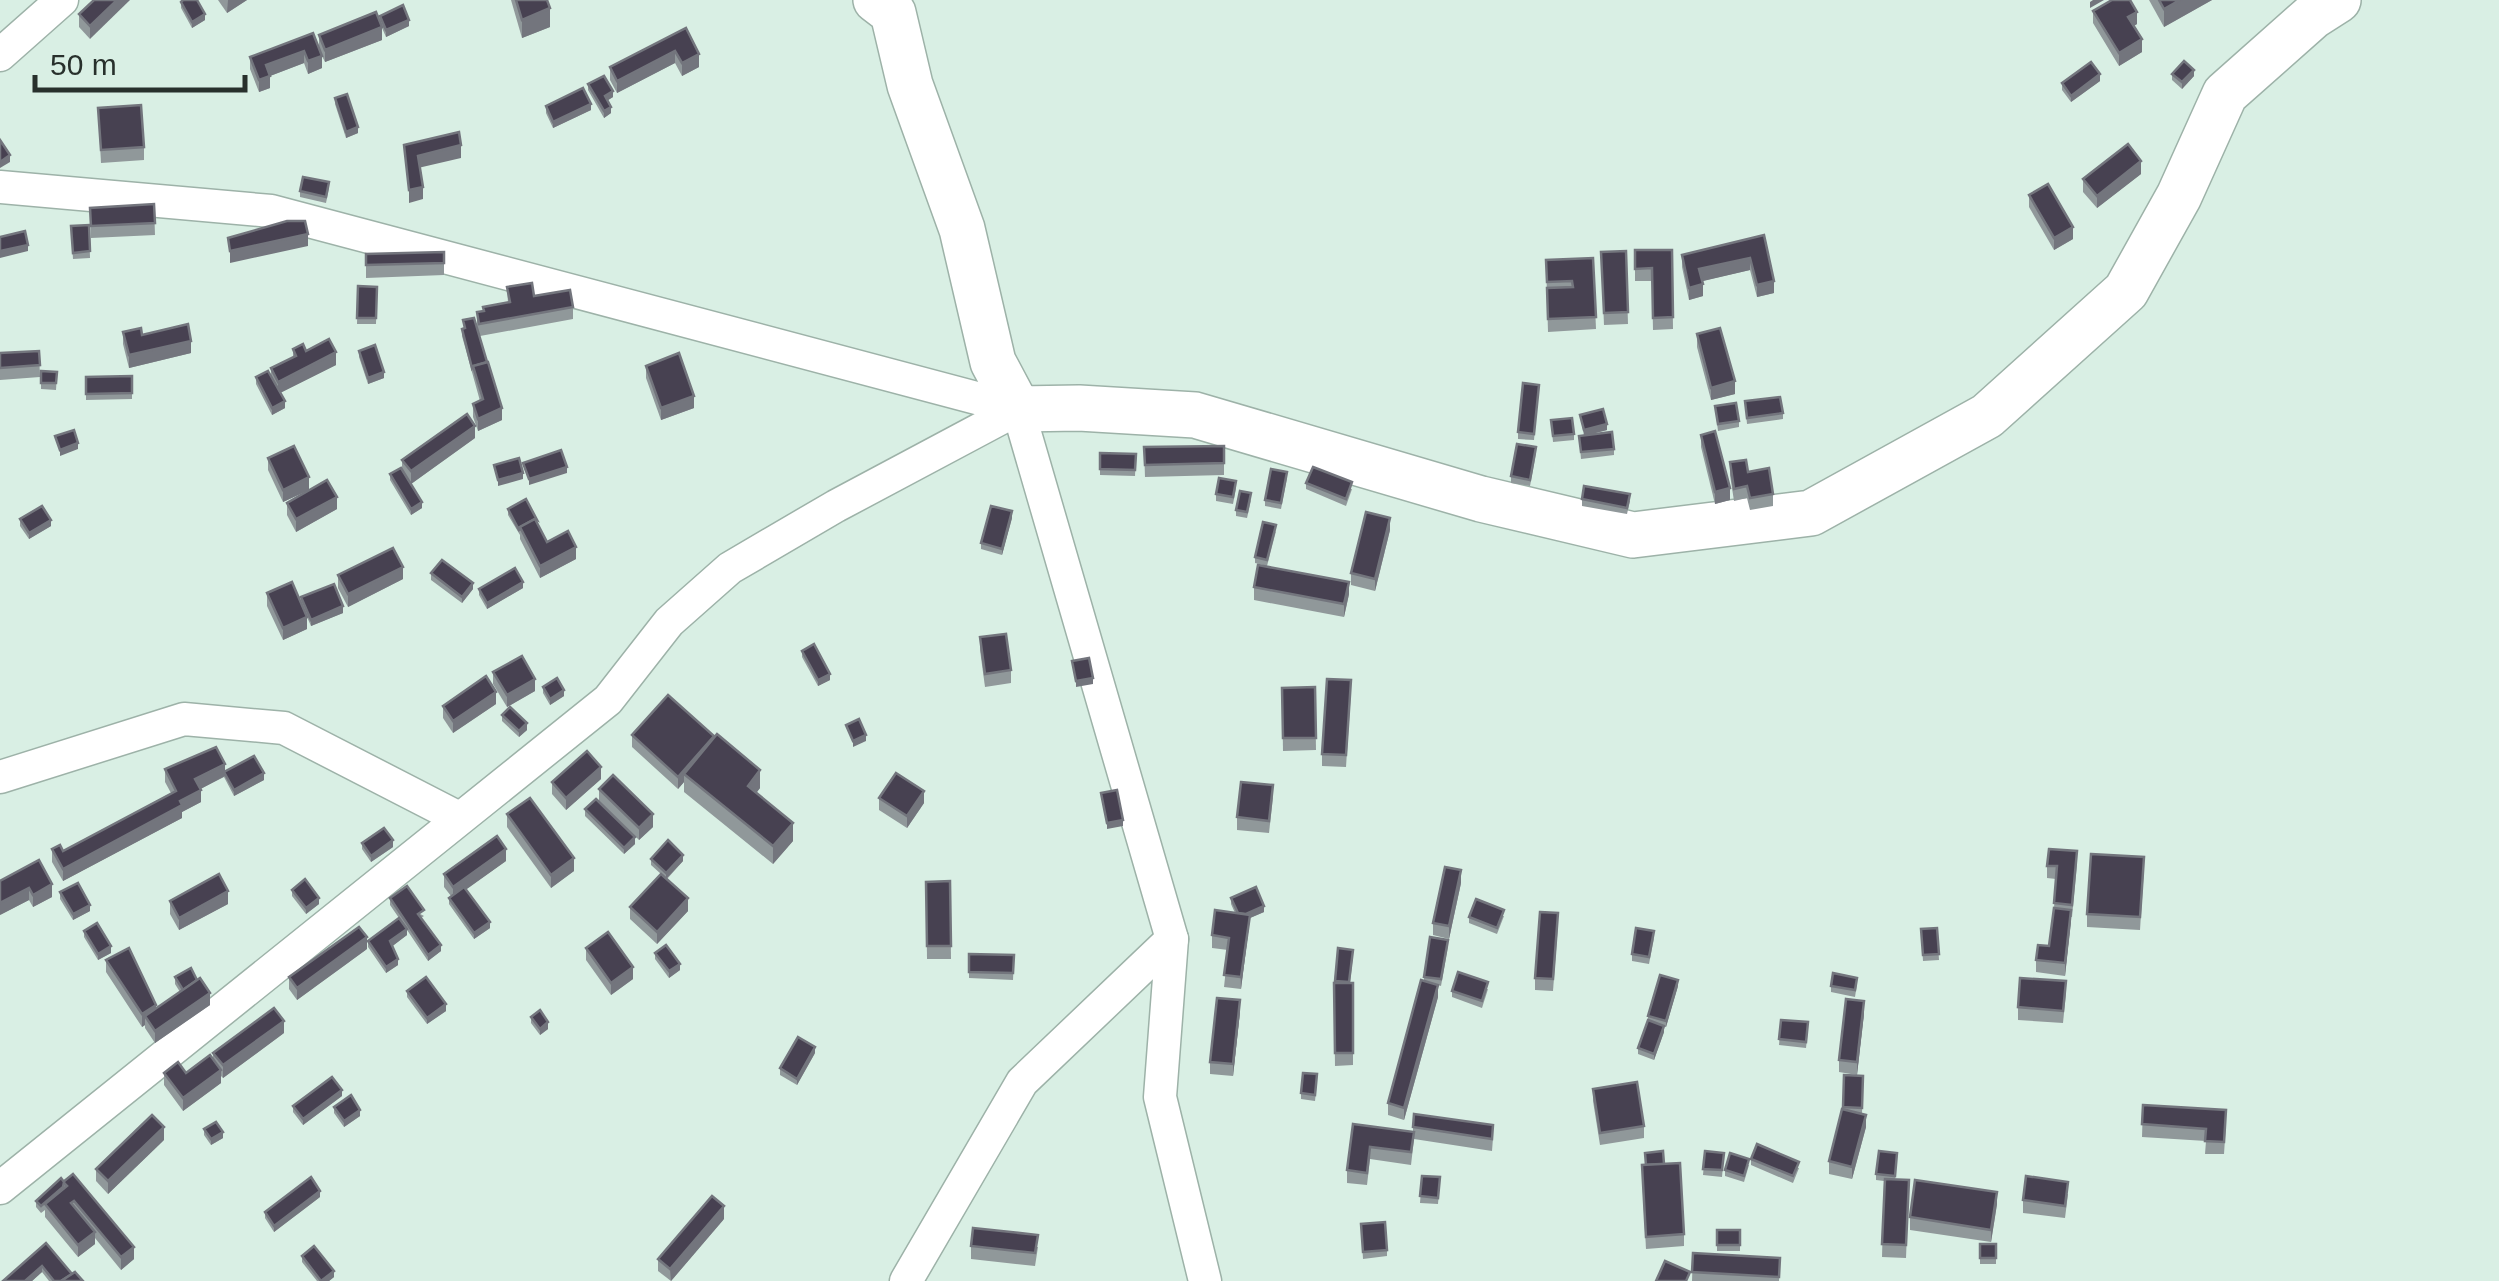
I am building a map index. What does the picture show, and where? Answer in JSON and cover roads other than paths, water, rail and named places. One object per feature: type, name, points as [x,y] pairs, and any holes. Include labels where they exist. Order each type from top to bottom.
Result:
[{"type":"street","points":[[0,56],[62,0]]},
{"type":"street","points":[[876,0],[893,14],[910,85],[962,229],[992,362],[1018,409],[1172,939],[1160,1096],[1205,1281]]},
{"type":"street","points":[[0,187],[270,211],[1018,409],[1194,414],[1480,499],[1633,534],[1811,513],[1988,416],[2126,291],[2179,196],[2225,94],[2317,5]]},
{"type":"street","points":[[0,1188],[608,700],[670,622],[730,568],[836,506],[1018,409]]},
{"type":"street","points":[[0,777],[184,720],[251,725],[284,728],[459,818]]},
{"type":"street","points":[[906,1281],[1022,1082],[1172,939]]}]
